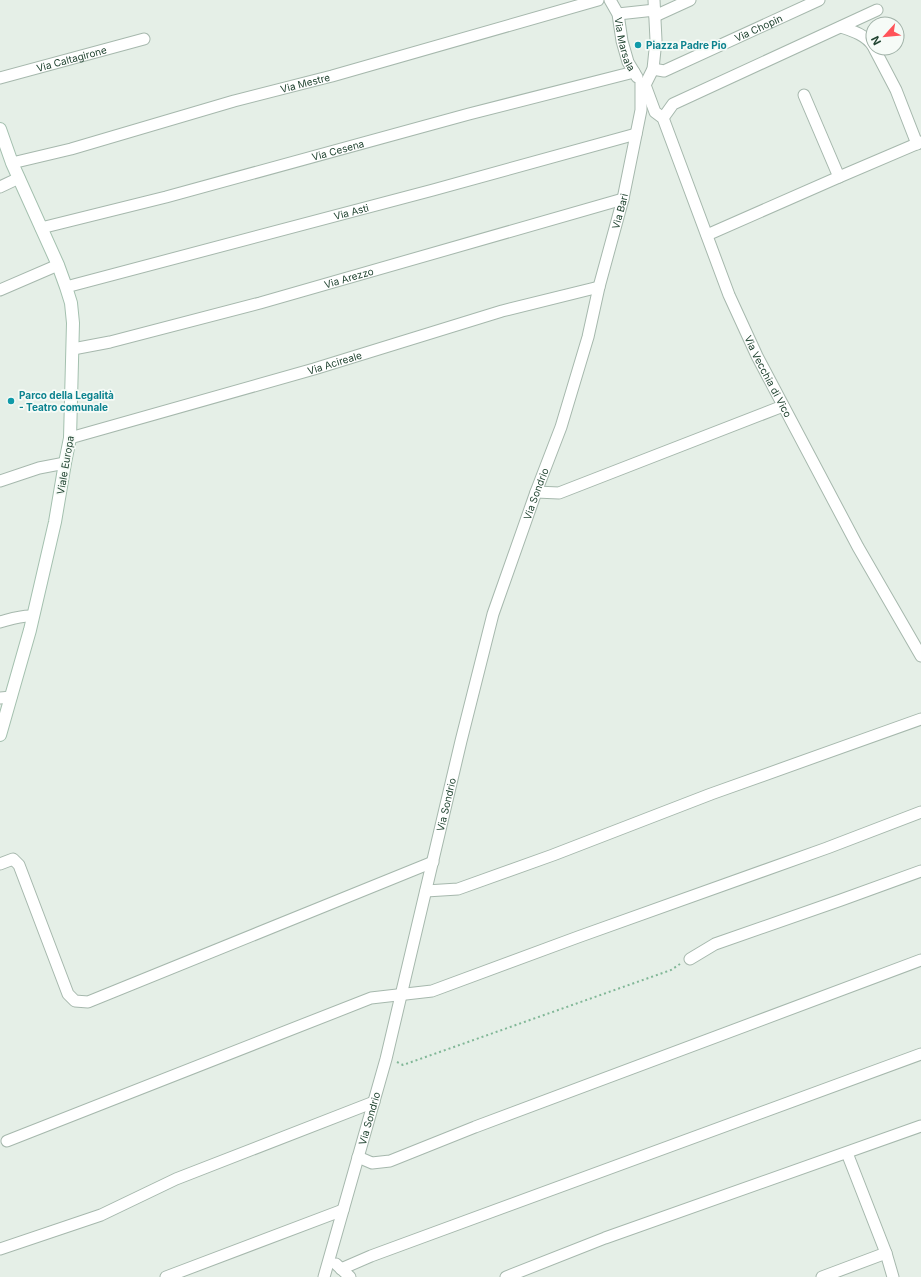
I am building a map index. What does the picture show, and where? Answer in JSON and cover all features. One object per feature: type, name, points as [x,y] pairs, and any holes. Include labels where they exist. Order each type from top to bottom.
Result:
[{"type":"street","name":"Via Mestre","points":[[12,163],[71,149],[234,101],[340,74],[598,0]]},
{"type":"street","name":"Via Marsala","points":[[610,0],[618,14],[622,41],[628,62],[643,84]]},
{"type":"street","points":[[618,14],[655,9],[690,0]]},
{"type":"street","name":"Via Chopin","points":[[653,69],[664,71],[819,0]]},
{"type":"street","name":"Via Bari","points":[[588,337],[599,287],[623,199],[641,110],[643,84],[653,69],[656,40],[655,9]]},
{"type":"street","points":[[663,118],[673,104],[877,10]]},
{"type":"street","points":[[841,26],[865,38]]},
{"type":"street","name":"Via Caltagirone","points":[[0,78],[144,39]]},
{"type":"street","points":[[707,236],[919,143],[896,90],[879,56]]},
{"type":"street","name":"Via Cesena","points":[[41,228],[166,197],[469,114],[634,72]]},
{"type":"street","name":"Via Vecchia di Vico","points":[[643,84],[655,112],[663,118],[729,295],[783,406],[858,547],[921,656]]},
{"type":"street","points":[[804,95],[840,177]]},
{"type":"street","name":"Viale Europa","points":[[0,129],[12,163],[58,265],[71,303],[73,323],[70,438],[55,522],[33,616],[6,697],[0,735]]},
{"type":"street","name":"Via Asti","points":[[66,287],[448,186],[636,134]]},
{"type":"street","points":[[0,187],[19,178]]},
{"type":"street","name":"Via Arezzo","points":[[73,349],[110,342],[260,303],[623,199]]},
{"type":"street","points":[[0,290],[58,265]]},
{"type":"street","name":"Via Acireale","points":[[70,438],[314,369],[502,311],[599,287]]},
{"type":"street","name":"Via Sondrio","points":[[324,1277],[386,1059],[461,741],[493,614],[536,492],[561,427],[588,337]]},
{"type":"street","points":[[536,492],[559,493],[783,406]]},
{"type":"street","points":[[0,481],[39,468],[65,463]]},
{"type":"street","points":[[0,622],[26,615],[33,616]]},
{"type":"street","points":[[426,891],[458,889],[553,855],[711,794],[921,719]]},
{"type":"street","points":[[8,1141],[371,998],[432,991],[578,936],[827,848],[921,812]]},
{"type":"street","points":[[0,864],[13,859],[19,865],[68,994],[75,1001],[88,1002],[433,862]]},
{"type":"street","points":[[690,959],[714,944],[921,871]]},
{"type":"street","points":[[358,1157],[372,1163],[390,1161],[483,1124],[921,960]]},
{"type":"street","points":[[341,1269],[371,1256],[921,1054]]},
{"type":"street","points":[[0,1249],[101,1215],[176,1179],[374,1102]]},
{"type":"street","points":[[506,1277],[605,1238],[921,1126]]},
{"type":"street","points":[[847,1153],[886,1253],[893,1277]]},
{"type":"street","points":[[166,1277],[343,1210]]},
{"type":"street","points":[[822,1277],[886,1253]]},
{"type":"street","points":[[329,1257],[350,1277]]},
{"type":"path","points":[[386,1059],[403,1065],[671,970],[690,959]]},
{"type":"place","name":"Piazza Padre Pio","points":[[638,45]]},
{"type":"place","name":"Parco della Legalità - Teatro comunale","points":[[11,401]]}]
